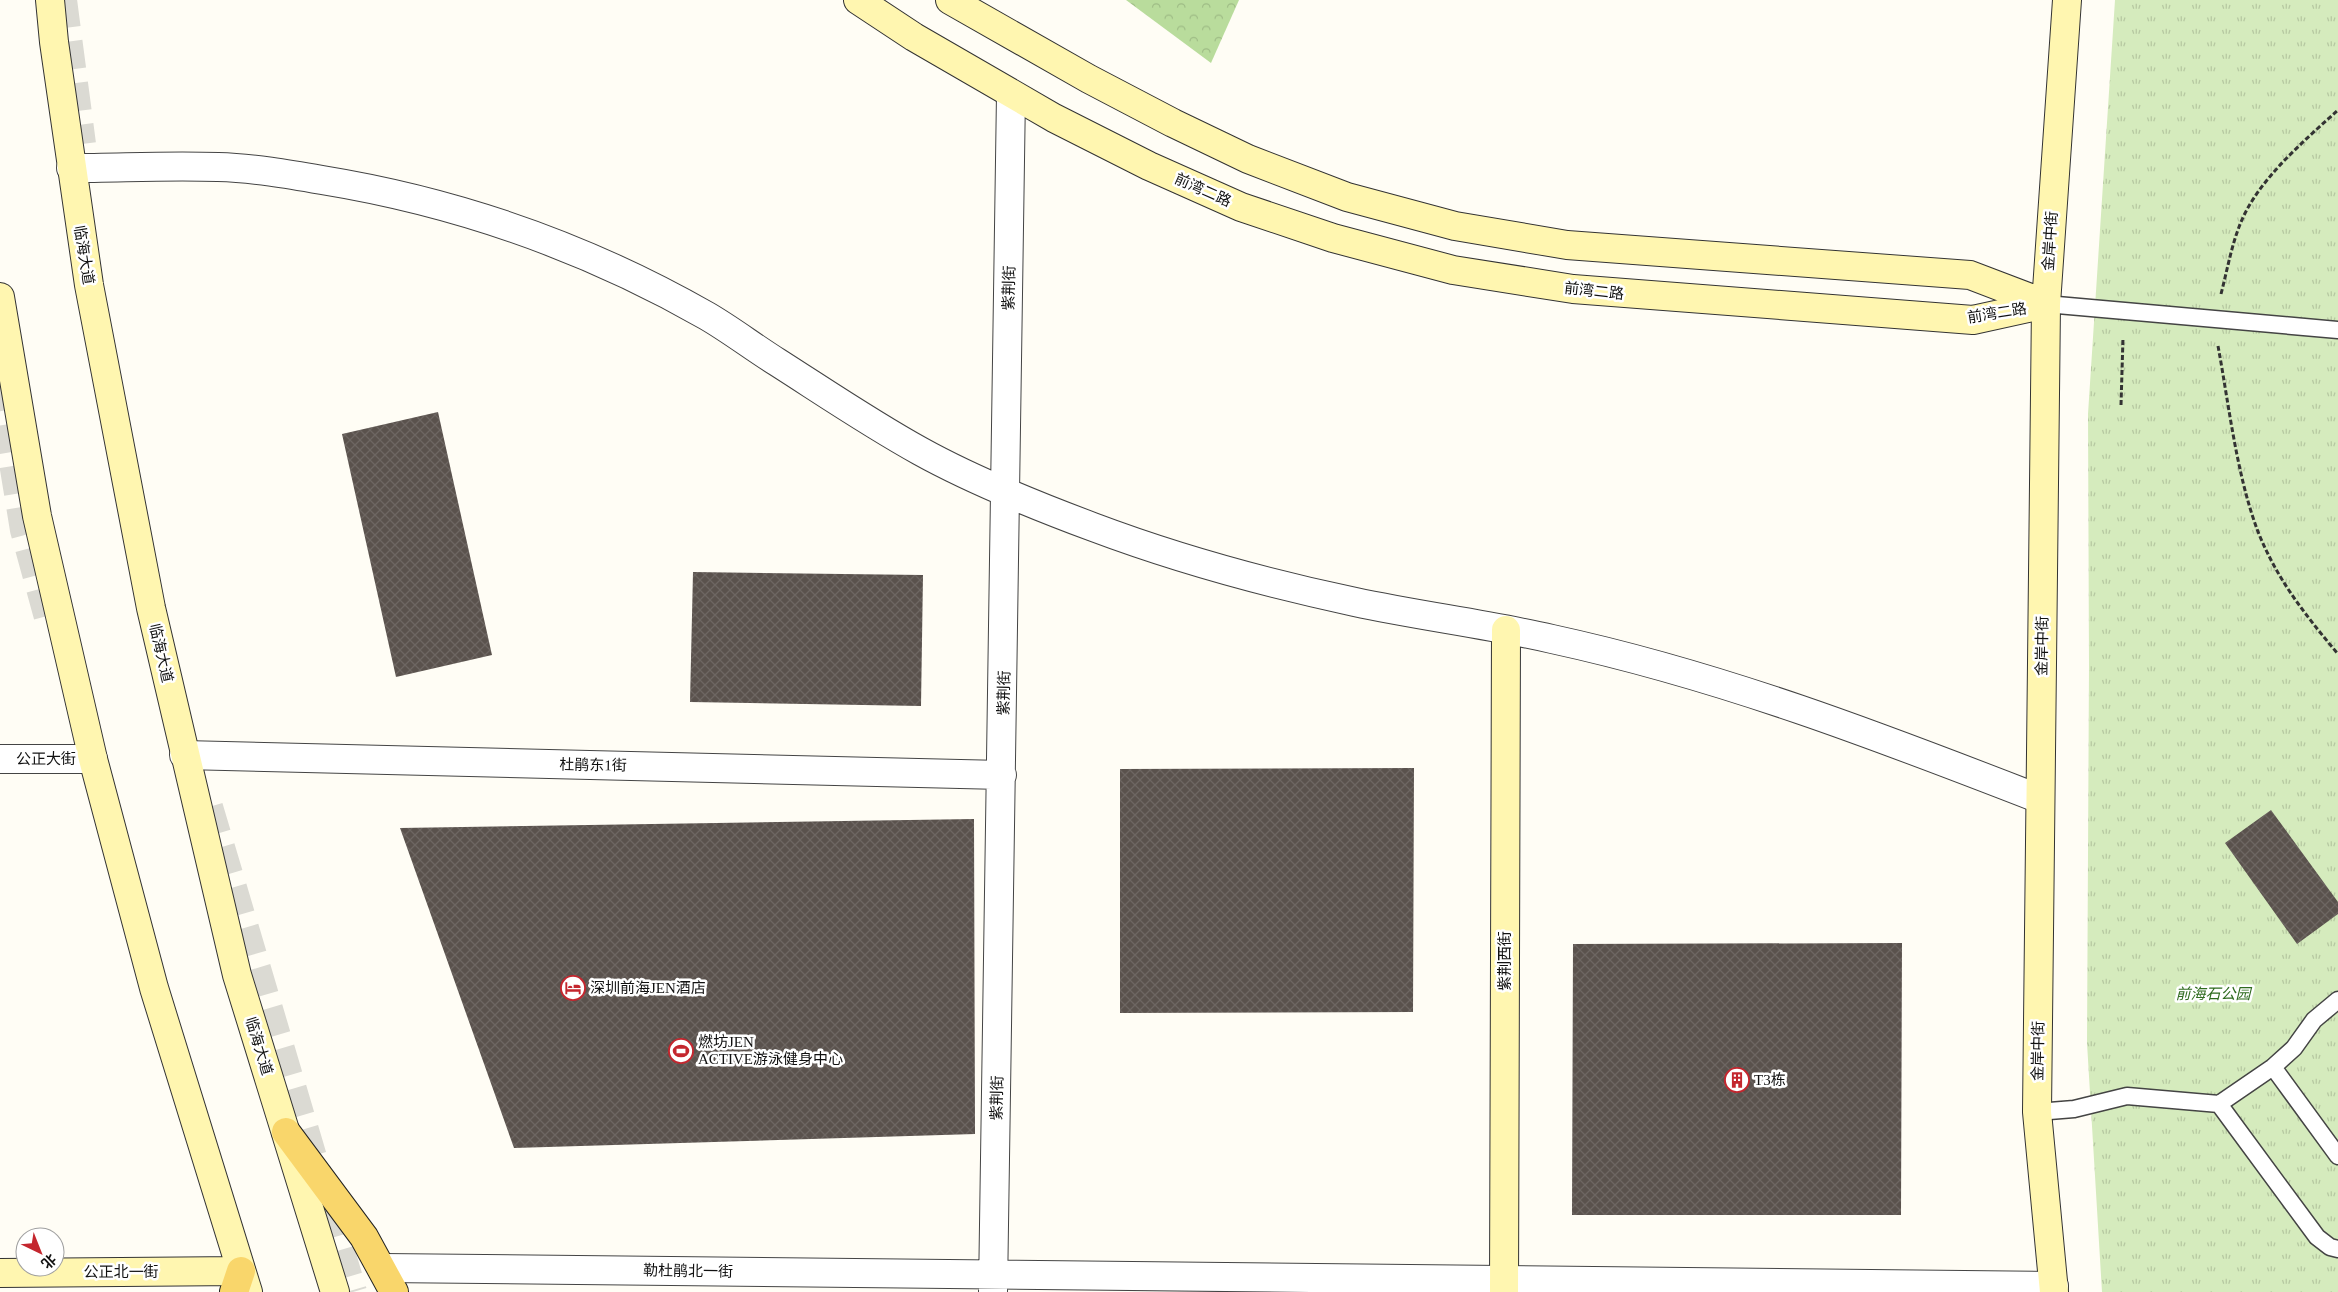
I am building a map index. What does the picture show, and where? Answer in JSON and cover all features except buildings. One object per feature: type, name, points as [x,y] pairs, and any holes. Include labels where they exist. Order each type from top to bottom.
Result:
[{"type":"main road","points":[[286,1132],[364,1236],[389,1280]]},
{"type":"street","name":"临海大道","points":[[50,0],[71,168],[115,425],[151,608],[184,755],[237,974],[335,1292]]},
{"type":"street","name":"前湾二路","points":[[858,0],[914,37],[1011,94],[1149,166],[1240,207],[1333,238],[1453,270],[1573,289],[1972,320],[2046,304]]},
{"type":"street","name":"前湾二路","points":[[950,0],[1090,79],[1173,123],[1248,159],[1347,197],[1455,226],[1567,245],[1970,276],[2046,304]]},
{"type":"street","name":"金岸中街","points":[[2054,1289],[2037,1112],[2040,799],[2046,304],[2067,0]]},
{"type":"street","name":"紫荆街","points":[[993,1283],[1007,492],[1011,94]]},
{"type":"street","points":[[71,168],[220,167],[285,173],[412,198],[474,215],[595,260],[653,287],[710,318],[922,453],[1007,492],[1092,527],[1180,557],[1270,583],[1360,603],[1506,630],[1647,662],[1743,689],[1838,721],[2040,799]]},
{"type":"street","points":[[0,298],[37,516],[93,759],[154,988],[241,1285]]},
{"type":"street","name":"紫荆西街","points":[[1504,1286],[1506,630]]},
{"type":"street","name":"杜鹃东1街","points":[[184,755],[1002,775]]},
{"type":"street","name":"公正大街","points":[[0,759],[93,759]]},
{"type":"street","name":"公正北一街","points":[[0,1273],[241,1285]]},
{"type":"street","name":"勒杜鹃北一街","points":[[389,1280],[2054,1289]]},
{"type":"lane","points":[[2046,304],[2338,330]]},
{"type":"lane","points":[[2037,1112],[2074,1109],[2127,1096],[2219,1104],[2273,1067],[2294,1048],[2314,1020],[2338,1000]]},
{"type":"lane","points":[[2273,1067],[2338,1156]]},
{"type":"lane","points":[[2219,1104],[2316,1237],[2330,1247],[2338,1249]]},
{"type":"path","points":[[2338,110],[2276,170],[2258,193],[2239,225],[2215,320],[2216,336],[2231,414],[2254,520],[2268,554],[2286,586],[2314,626],[2338,654]]},
{"type":"path","points":[[2121,404],[2124,311]]},
{"type":"green space","points":[[1126,0],[1239,0],[1211,63]]},
{"type":"green space","name":"前海石公园","points":[[2115,0],[2338,0],[2338,1292],[2102,1292],[2087,1043],[2088,414]]},
{"type":"tunnel","points":[[63,0],[82,144]]},
{"type":"tunnel","points":[[0,383],[24,530],[49,621]]},
{"type":"tunnel","points":[[209,807],[353,1292]]},
{"type":"place","name":"深圳前海JEN酒店","points":[[573,988]]},
{"type":"place","name":"燃坊JEN ACTIVE游泳健身中心","points":[[681,1051]]},
{"type":"place","name":"T3栋","points":[[1737,1080]]}]
